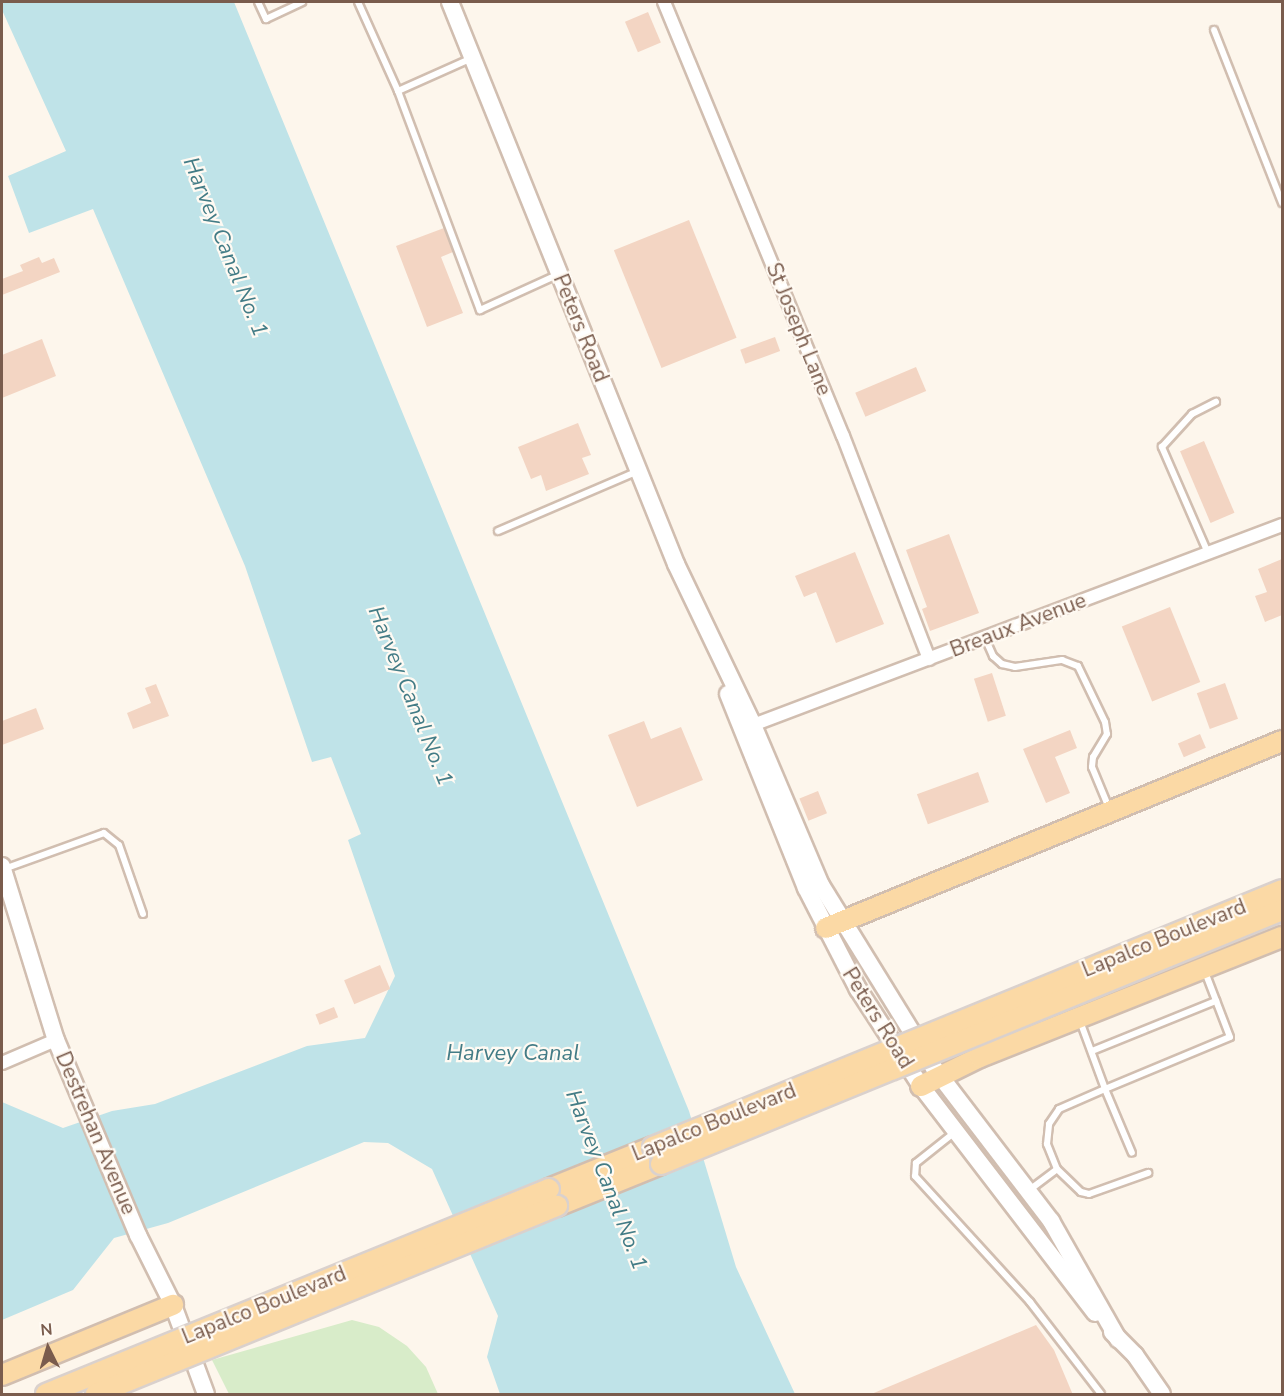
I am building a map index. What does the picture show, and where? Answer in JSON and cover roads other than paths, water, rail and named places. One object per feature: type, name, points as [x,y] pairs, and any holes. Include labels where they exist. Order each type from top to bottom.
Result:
[{"type":"main road","name":"Peters Road","points":[[450,2],[639,471],[715,653],[753,725],[821,885],[835,925],[940,1075],[1051,1221],[1118,1339]]},
{"type":"main road","name":"Peters Road","points":[[715,653],[737,724],[835,925],[875,1017],[921,1086],[1074,1288],[1162,1395]]},
{"type":"main road","points":[[835,925],[1282,741]]},
{"type":"main road","name":"Destrehan Avenue","points":[[2,868],[5,888],[56,1040],[138,1235],[173,1305],[206,1395]]},
{"type":"main road","name":"Lapalco Boulevard","points":[[46,1395],[1282,890]]},
{"type":"main road","name":"Lapalco Boulevard","points":[[96,1395],[1282,910]]},
{"type":"main road","points":[[921,1086],[940,1075],[1079,1017],[1282,937]]},
{"type":"main road","points":[[2,1375],[173,1305]]},
{"type":"street","name":"St Joseph Lane","points":[[664,2],[843,436],[929,659]]},
{"type":"street","name":"Breaux Avenue","points":[[753,725],[1282,525]]},
{"type":"street","points":[[2,1063],[56,1040]]},
{"type":"lane","points":[[258,2],[266,19],[302,2]]},
{"type":"lane","points":[[358,2],[398,92],[480,310],[560,274]]},
{"type":"lane","points":[[1214,30],[1282,203]]},
{"type":"lane","points":[[398,92],[472,58]]},
{"type":"lane","points":[[1209,553],[1162,447],[1192,414],[1216,402]]},
{"type":"lane","points":[[498,531],[639,471]]},
{"type":"lane","points":[[985,638],[993,656],[1002,664],[1016,667],[1062,660],[1078,666],[1105,722],[1107,734],[1093,757],[1092,767],[1111,812]]},
{"type":"lane","points":[[2,868],[104,833],[118,845],[143,915]]},
{"type":"lane","points":[[1149,1173],[1089,1194],[1081,1192],[1057,1169],[1047,1144],[1049,1124],[1059,1109],[1230,1038],[1203,968]]},
{"type":"lane","points":[[1092,1051],[1216,1002]]},
{"type":"lane","points":[[1079,1017],[1132,1154]]},
{"type":"lane","points":[[956,1132],[916,1164],[915,1176],[1030,1302],[1101,1395]]},
{"type":"lane","points":[[1028,1191],[1057,1169]]},
{"type":"water","name":"Harvey Canal","points":[[2,2],[234,2],[689,1111],[736,1267],[795,1394],[500,1394],[487,1357],[498,1316],[432,1169],[388,1143],[364,1142],[168,1223],[114,1238],[73,1290],[2,1320],[2,1102],[63,1128],[112,1111],[155,1104],[307,1046],[365,1038],[395,976],[348,840],[361,834],[331,757],[312,762],[245,566],[93,209],[29,233],[8,176],[66,151],[2,10]]},
{"type":"water label","name":"Harvey Canal No. 1","points":[[225,247]]},
{"type":"water label","name":"Harvey Canal No. 1","points":[[410,696]]},
{"type":"water label","name":"Harvey Canal No. 1","points":[[606,1180]]}]
